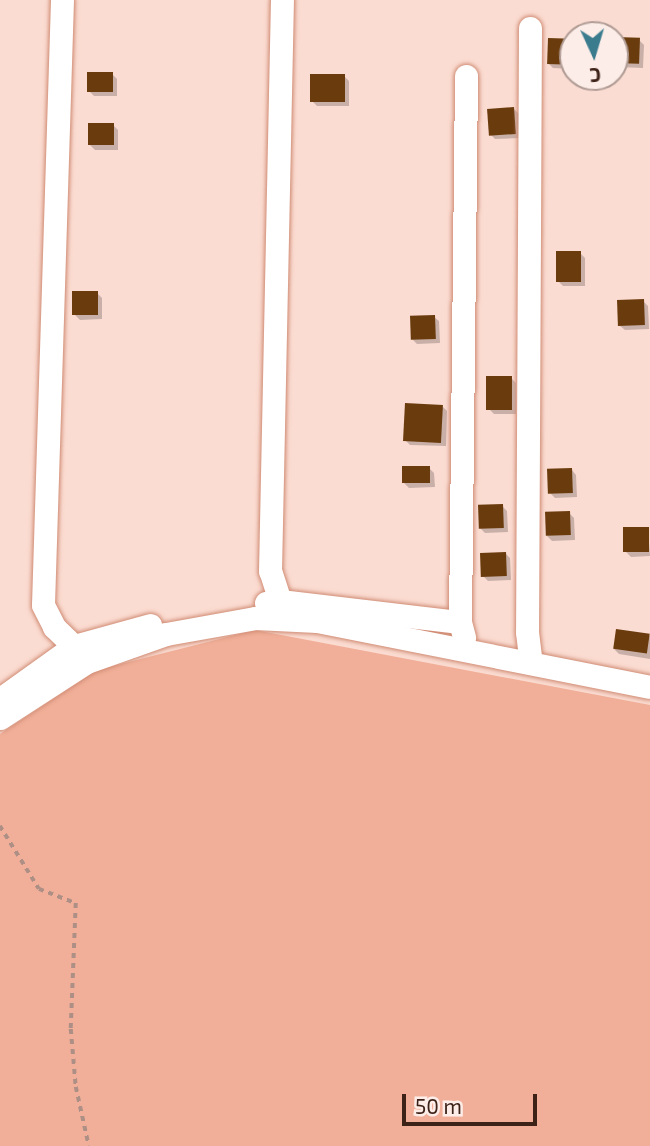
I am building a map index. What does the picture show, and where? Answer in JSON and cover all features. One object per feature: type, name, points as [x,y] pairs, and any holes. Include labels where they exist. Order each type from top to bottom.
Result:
[{"type":"street","points":[[62,0],[43,605],[54,627],[74,646]]},
{"type":"street","points":[[281,601],[270,571],[282,0]]},
{"type":"street","points":[[530,29],[527,632],[531,663]]},
{"type":"street","points":[[466,76],[460,622],[467,650]]},
{"type":"street","points":[[0,699],[74,646],[170,620],[281,601],[460,622]]},
{"type":"street","points":[[0,718],[88,662],[166,634],[255,618],[317,621],[650,687]]},
{"type":"path","points":[[0,826],[40,889],[76,903],[71,1029],[76,1087],[89,1146]]},
{"type":"shaded area","points":[[255,630],[650,705],[650,1146],[0,1146],[0,734],[97,670]]},
{"type":"building","points":[[629,37],[640,38],[639,64],[629,64]]},
{"type":"building","points":[[548,38],[559,38],[559,64],[547,64]]},
{"type":"building","points":[[87,72],[113,72],[113,92],[87,92]]},
{"type":"building","points":[[310,74],[345,74],[345,102],[310,102]]},
{"type":"building","points":[[514,107],[516,134],[489,136],[487,109]]},
{"type":"building","points":[[88,123],[114,123],[114,145],[88,145]]},
{"type":"building","points":[[556,251],[581,251],[581,282],[556,282]]},
{"type":"building","points":[[72,291],[98,291],[98,315],[72,315]]},
{"type":"building","points":[[644,299],[645,325],[618,326],[617,300]]},
{"type":"building","points":[[435,315],[436,339],[411,340],[410,316]]},
{"type":"building","points":[[486,376],[512,376],[512,410],[486,410]]},
{"type":"building","points":[[405,403],[443,405],[441,443],[403,441]]},
{"type":"building","points":[[402,466],[430,466],[430,483],[402,483]]},
{"type":"building","points":[[572,468],[573,493],[548,494],[547,469]]},
{"type":"building","points":[[503,504],[504,528],[479,529],[478,505]]},
{"type":"building","points":[[570,511],[571,535],[546,536],[545,512]]},
{"type":"building","points":[[623,527],[649,527],[649,552],[623,552]]},
{"type":"building","points":[[506,552],[507,576],[481,577],[480,553]]},
{"type":"building","points":[[616,629],[650,634],[647,654],[613,649]]}]
